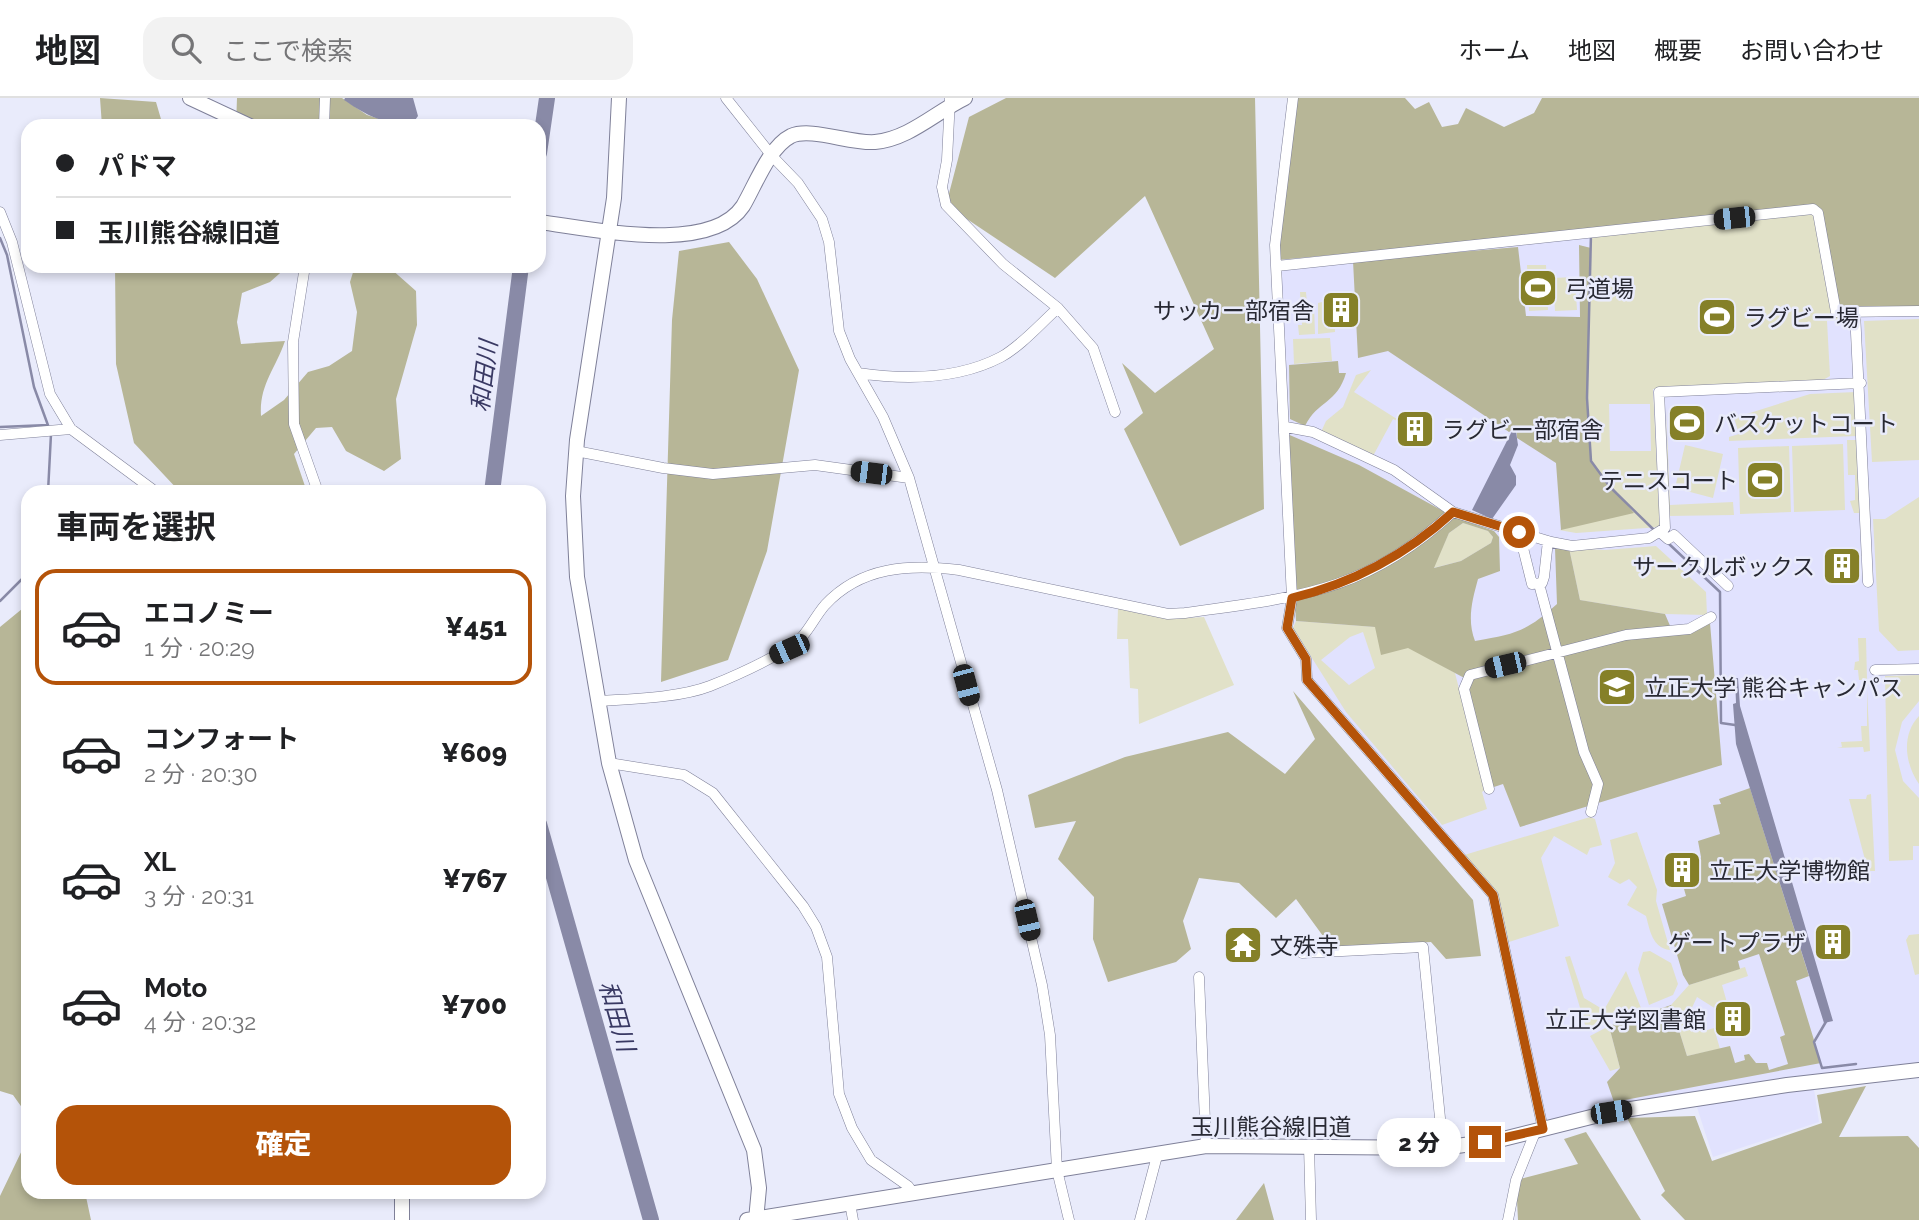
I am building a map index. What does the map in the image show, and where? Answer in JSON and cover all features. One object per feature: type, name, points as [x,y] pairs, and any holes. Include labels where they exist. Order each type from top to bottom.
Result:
[{"type":"street","points":[[190,98],[235,119]]},
{"type":"street","points":[[324,119],[325,98]]},
{"type":"street","points":[[619,98],[618,155],[576,451],[573,496],[577,577],[609,763],[636,860],[754,1150],[760,1188],[753,1219]]},
{"type":"street","points":[[726,98],[772,156],[798,183],[822,219],[830,242],[839,331],[858,373],[883,417],[909,478],[997,790],[1042,985],[1050,1035],[1057,1170],[1069,1220]]},
{"type":"street","points":[[546,223],[608,231],[678,234],[722,224],[738,213],[772,156],[787,138],[803,133],[860,142],[890,139],[908,132],[949,102],[965,98]]},
{"type":"street","points":[[1293,98],[1275,245],[1286,427],[1292,598],[1287,628],[1306,659],[1307,680],[1493,895],[1539,1129],[1516,1180],[1508,1220]]},
{"type":"street","points":[[949,102],[947,160],[942,187],[946,205],[1003,264],[1058,309],[1093,348],[1115,412]]},
{"type":"street","points":[[1277,265],[1813,209],[1818,214],[1836,313],[1919,311]]},
{"type":"street","points":[[0,212],[26,294],[41,370],[50,394],[71,429],[147,485]]},
{"type":"street","points":[[304,273],[293,342],[294,424],[316,485]]},
{"type":"street","points":[[858,373],[919,378],[963,371],[1002,356],[1058,309]]},
{"type":"street","points":[[1855,312],[1861,383],[1868,582]]},
{"type":"street","points":[[1286,427],[1313,432],[1383,464],[1453,512],[1548,541],[1587,546],[1649,538],[1661,533],[1665,528],[1659,392],[1861,383]]},
{"type":"street","points":[[0,435],[71,429]]},
{"type":"street","points":[[576,451],[663,468],[713,474],[815,465],[909,478]]},
{"type":"street","points":[[598,701],[708,687],[789,649],[802,639],[825,606],[844,588],[878,570],[935,567],[1168,614],[1292,598],[1343,584],[1373,570],[1428,535],[1453,512]]},
{"type":"street","points":[[1519,532],[1532,584],[1539,583],[1544,577],[1548,541]]},
{"type":"street","points":[[1661,533],[1668,540],[1674,535],[1728,586]]},
{"type":"street","points":[[1539,583],[1584,752],[1598,784],[1591,812]]},
{"type":"street","points":[[1489,789],[1464,682],[1470,675],[1626,635],[1689,629],[1711,617]]},
{"type":"street","points":[[1875,670],[1919,668]]},
{"type":"street","points":[[609,763],[684,775],[713,793],[803,906],[816,927],[827,957],[839,1094],[852,1128],[871,1160],[908,1186],[913,1193]]},
{"type":"street","points":[[1302,953],[1423,947],[1443,1148]]},
{"type":"street","points":[[1199,977],[1206,1146]]},
{"type":"street","name":"玉川熊谷線旧道","points":[[753,1219],[1206,1146],[1309,1146],[1399,1150],[1443,1148],[1649,1106],[1826,1079],[1919,1070]]},
{"type":"street","points":[[1309,1146],[1311,1220]]},
{"type":"street","points":[[1140,1220],[1158,1152]]},
{"type":"street","points":[[402,1199],[402,1220]]},
{"type":"street","points":[[850,1203],[853,1220]]},
{"type":"shaded area","points":[[413,98],[418,116],[416,119],[379,119],[344,100]]},
{"type":"shaded area","name":"立正大学 熊谷キャンパス","points":[[1591,236],[1919,312],[1919,1064],[1812,1076],[1819,1122],[1713,1157],[1694,1098],[1539,1132],[1490,894],[1308,679],[1291,638],[1279,262]]},
{"type":"shaded area","points":[[1515,425],[1518,445],[1510,465],[1516,476],[1516,485],[1492,519],[1472,510]]},
{"type":"shaded area","points":[[1735,678],[1738,678],[1740,706],[1833,1021],[1824,1023],[1736,744],[1733,704],[1736,703]]},
{"type":"green space","points":[[100,98],[156,102],[161,119],[102,119]]},
{"type":"green space","points":[[237,98],[342,98],[367,115],[380,119],[236,119]]},
{"type":"green space","points":[[1006,98],[1255,98],[1264,509],[1180,546],[1124,429],[1143,413],[1122,363],[1155,393],[1214,349],[1145,196],[1055,278],[946,205],[969,117]]},
{"type":"green space","points":[[1296,98],[1405,98],[1415,109],[1429,102],[1442,127],[1458,124],[1466,108],[1504,127],[1534,113],[1542,98],[1919,98],[1919,308],[1840,309],[1820,210],[1278,260],[1277,243]]},
{"type":"green space","points":[[1812,211],[1851,313],[1849,319],[1827,321],[1830,376],[1823,380],[1653,389],[1660,527],[1576,533],[1559,530],[1633,512],[1591,461],[1587,398],[1591,236]],"holes":[[[1609,404],[1650,404],[1651,451],[1610,451]]]},
{"type":"green space","points":[[729,242],[757,279],[799,370],[767,551],[728,660],[661,682],[672,320],[679,251]]},
{"type":"green space","points":[[1579,245],[1591,248],[1587,398],[1591,461],[1634,513],[1561,530],[1556,463],[1517,438],[1516,427],[1509,432],[1388,351],[1358,358],[1353,261],[1518,247],[1526,316],[1580,317]]},
{"type":"green space","name":"弓道場","points":[[1527,265],[1546,265],[1548,310],[1529,311]]},
{"type":"green space","points":[[115,273],[280,273],[270,282],[242,293],[237,322],[241,344],[285,341],[262,395],[261,416],[284,400],[308,372],[329,366],[352,351],[357,312],[350,282],[353,273],[396,273],[416,291],[417,325],[396,399],[401,459],[384,471],[346,451],[332,427],[316,428],[294,454],[305,485],[173,485],[134,443],[116,364]]},
{"type":"green space","points":[[1575,277],[1577,310],[1555,311],[1553,278]]},
{"type":"green space","points":[[1300,292],[1306,292],[1307,304],[1314,304],[1315,334],[1299,335],[1298,325],[1302,325]]},
{"type":"green space","points":[[1334,299],[1335,332],[1318,334],[1318,303]]},
{"type":"green space","points":[[1919,319],[1919,460],[1872,462],[1864,321]]},
{"type":"green space","points":[[1330,338],[1332,361],[1294,364],[1293,339]]},
{"type":"green space","points":[[1338,361],[1339,373],[1346,373],[1338,391],[1316,411],[1305,426],[1290,419],[1289,365]]},
{"type":"green space","points":[[1371,370],[1354,392],[1408,426],[1393,419],[1373,456],[1321,432],[1326,421],[1343,407],[1356,375]]},
{"type":"green space","points":[[1856,392],[1857,436],[1729,441],[1729,437],[1739,434],[1734,418],[1810,394]]},
{"type":"green space","points":[[1666,406],[1670,505],[1733,502],[1734,515],[1668,516]]},
{"type":"green space","name":"バスケットコート","points":[[1675,412],[1699,412],[1699,434],[1675,435]]},
{"type":"green space","points":[[1285,433],[1359,465],[1454,517],[1494,531],[1499,537],[1500,571],[1478,579],[1471,618],[1475,641],[1528,626],[1557,604],[1555,548],[1569,548],[1580,600],[1665,614],[1671,628],[1710,623],[1722,765],[1520,827],[1503,784],[1491,788],[1468,688],[1470,681],[1408,648],[1381,655],[1375,627],[1296,621]],"holes":[[[1463,523],[1488,531],[1493,537],[1491,543],[1461,561],[1434,568],[1449,533]]]},
{"type":"green space","points":[[1847,440],[1857,440],[1860,513],[1854,513],[1850,501],[1855,500],[1855,475],[1848,475]]},
{"type":"green space","name":"テニスコート","points":[[1843,444],[1845,510],[1794,512],[1792,446]]},
{"type":"green space","points":[[1685,445],[1723,454],[1713,498],[1675,488]]},
{"type":"green space","name":"テニスコート","points":[[1789,446],[1791,512],[1740,514],[1738,448]]},
{"type":"green space","points":[[1919,497],[1919,650],[1898,651],[1879,631],[1873,519],[1885,519]]},
{"type":"green space","points":[[1463,523],[1488,531],[1493,537],[1491,543],[1461,561],[1433,568],[1449,533]]},
{"type":"green space","points":[[1656,546],[1706,592],[1707,615],[1665,614],[1580,600],[1569,548],[1605,550]]},
{"type":"green space","points":[[1118,608],[1166,619],[1204,617],[1234,685],[1139,724],[1138,689],[1130,688],[1128,639],[1117,639]]},
{"type":"green space","points":[[21,610],[21,1106],[13,1095],[0,1091],[0,627]]},
{"type":"green space","points":[[1296,621],[1375,627],[1455,673],[1485,790],[1482,792],[1487,809],[1442,825],[1346,712],[1293,628]],"holes":[[[1363,632],[1375,668],[1349,685],[1321,660],[1350,637]]]},
{"type":"green space","points":[[1858,638],[1866,638],[1867,680],[1859,680],[1858,670],[1854,670],[1855,662],[1859,661]]},
{"type":"green space","points":[[1919,675],[1919,701],[1902,722],[1895,750],[1903,781],[1919,798],[1919,846],[1913,846],[1913,860],[1889,861],[1885,676]]},
{"type":"green space","points":[[1867,690],[1870,751],[1864,752],[1863,747],[1837,748],[1842,747],[1841,742],[1862,741],[1861,726],[1867,726]]},
{"type":"green space","points":[[1293,691],[1473,900],[1481,956],[1446,959],[1431,942],[1331,947],[1296,899],[1276,918],[1239,883],[1199,878],[1183,921],[1191,949],[1176,962],[1108,982],[1093,939],[1094,897],[1058,859],[1076,821],[1035,828],[1028,795],[1125,757],[1228,732],[1285,774],[1315,739]]},
{"type":"green space","points":[[1919,716],[1919,784],[1908,759],[1907,741]]},
{"type":"green space","points":[[1750,788],[1809,976],[1796,981],[1821,1063],[1614,1102],[1607,1082],[1620,1068],[1609,1026],[1671,1005],[1687,1056],[1730,1046],[1735,1063],[1745,1060],[1744,1055],[1749,1054],[1756,1063],[1767,1063],[1769,1070],[1788,1064],[1780,1037],[1785,1035],[1759,954],[1738,961],[1740,969],[1689,985],[1683,975],[1662,904],[1686,896],[1684,889],[1689,887],[1689,881],[1701,857],[1698,841],[1720,834],[1713,805],[1721,804],[1719,799]]},
{"type":"green space","points":[[1871,794],[1875,871],[1868,871],[1849,799],[1866,799],[1867,795]]},
{"type":"green space","points":[[1590,817],[1595,819],[1602,845],[1590,848],[1587,855],[1554,836],[1541,858],[1559,926],[1509,942],[1496,898],[1461,856]]},
{"type":"green space","points":[[1637,832],[1657,890],[1656,901],[1670,950],[1664,949],[1656,942],[1646,916],[1627,905],[1637,887],[1629,879],[1620,884],[1608,877],[1615,863],[1610,840]]},
{"type":"green space","points":[[1919,934],[1919,974],[1915,975],[1906,940],[1909,935]]},
{"type":"green space","points":[[1650,951],[1671,963],[1678,984],[1673,995],[1649,1005],[1638,969],[1643,952]]},
{"type":"green space","points":[[1570,956],[1584,998],[1604,1010],[1626,971],[1641,1008],[1586,1028],[1565,957]]},
{"type":"green space","points":[[1745,967],[1748,976],[1722,985],[1728,1006],[1716,1009],[1697,997],[1689,1014],[1697,1018],[1701,1032],[1714,1028],[1720,1049],[1687,1056],[1671,1005],[1689,985]]},
{"type":"green space","points":[[1609,1026],[1620,1068],[1610,1071],[1590,1036]]},
{"type":"green space","points":[[1866,1086],[1839,1137],[1908,1136],[1919,1148],[1919,1220],[1685,1220],[1661,1195],[1665,1191],[1627,1118],[1695,1116],[1712,1161],[1822,1123],[1817,1095]]},
{"type":"green space","points":[[1586,1132],[1641,1220],[1518,1220],[1516,1180],[1578,1164],[1564,1139]]},
{"type":"green space","points":[[21,1152],[21,1199],[86,1199],[91,1220],[0,1220],[0,1196]]},
{"type":"green space","points":[[1264,1183],[1274,1220],[1236,1220]]},
{"type":"waterway","name":"和田川","points":[[544,119],[547,98]]},
{"type":"waterway","points":[[1591,234],[1587,398],[1591,461],[1610,487],[1655,531]]},
{"type":"waterway","points":[[0,238],[7,255],[34,387],[49,428]]},
{"type":"waterway","name":"和田川","points":[[493,485],[520,273]]},
{"type":"waterway","points":[[0,427],[48,425]]},
{"type":"waterway","points":[[48,485],[51,434]]},
{"type":"waterway","points":[[1668,543],[1720,592],[1721,723],[1735,725]]},
{"type":"waterway","points":[[0,601],[21,580]]},
{"type":"waterway","name":"和田川","points":[[546,849],[651,1220]]},
{"type":"waterway","points":[[1827,1020],[1814,1042],[1822,1068],[1856,1064]]},
{"type":"place","name":"弓道場","points":[[1538,288]]},
{"type":"place","name":"サッカー部宿舎","points":[[1341,310]]},
{"type":"place","name":"ラグビー場","points":[[1717,317]]},
{"type":"place","name":"バスケットコート","points":[[1687,423]]},
{"type":"place","name":"ラグビー部宿舎","points":[[1415,429]]},
{"type":"place","name":"テニスコート","points":[[1765,480]]},
{"type":"place","name":"サークルボックス","points":[[1842,566]]},
{"type":"place","name":"立正大学 熊谷キャンパス","points":[[1617,687]]},
{"type":"place","name":"立正大学博物館","points":[[1682,870]]},
{"type":"place","name":"ゲートプラザ","points":[[1833,942]]},
{"type":"place","name":"文殊寺","points":[[1243,945]]},
{"type":"place","name":"立正大学図書館","points":[[1733,1019]]},
{"type":"route","points":[[1485,1142],[1543,1129],[1493,895],[1307,680],[1306,659],[1287,628],[1292,598],[1343,584],[1373,570],[1428,535],[1453,512],[1519,532]]}]
